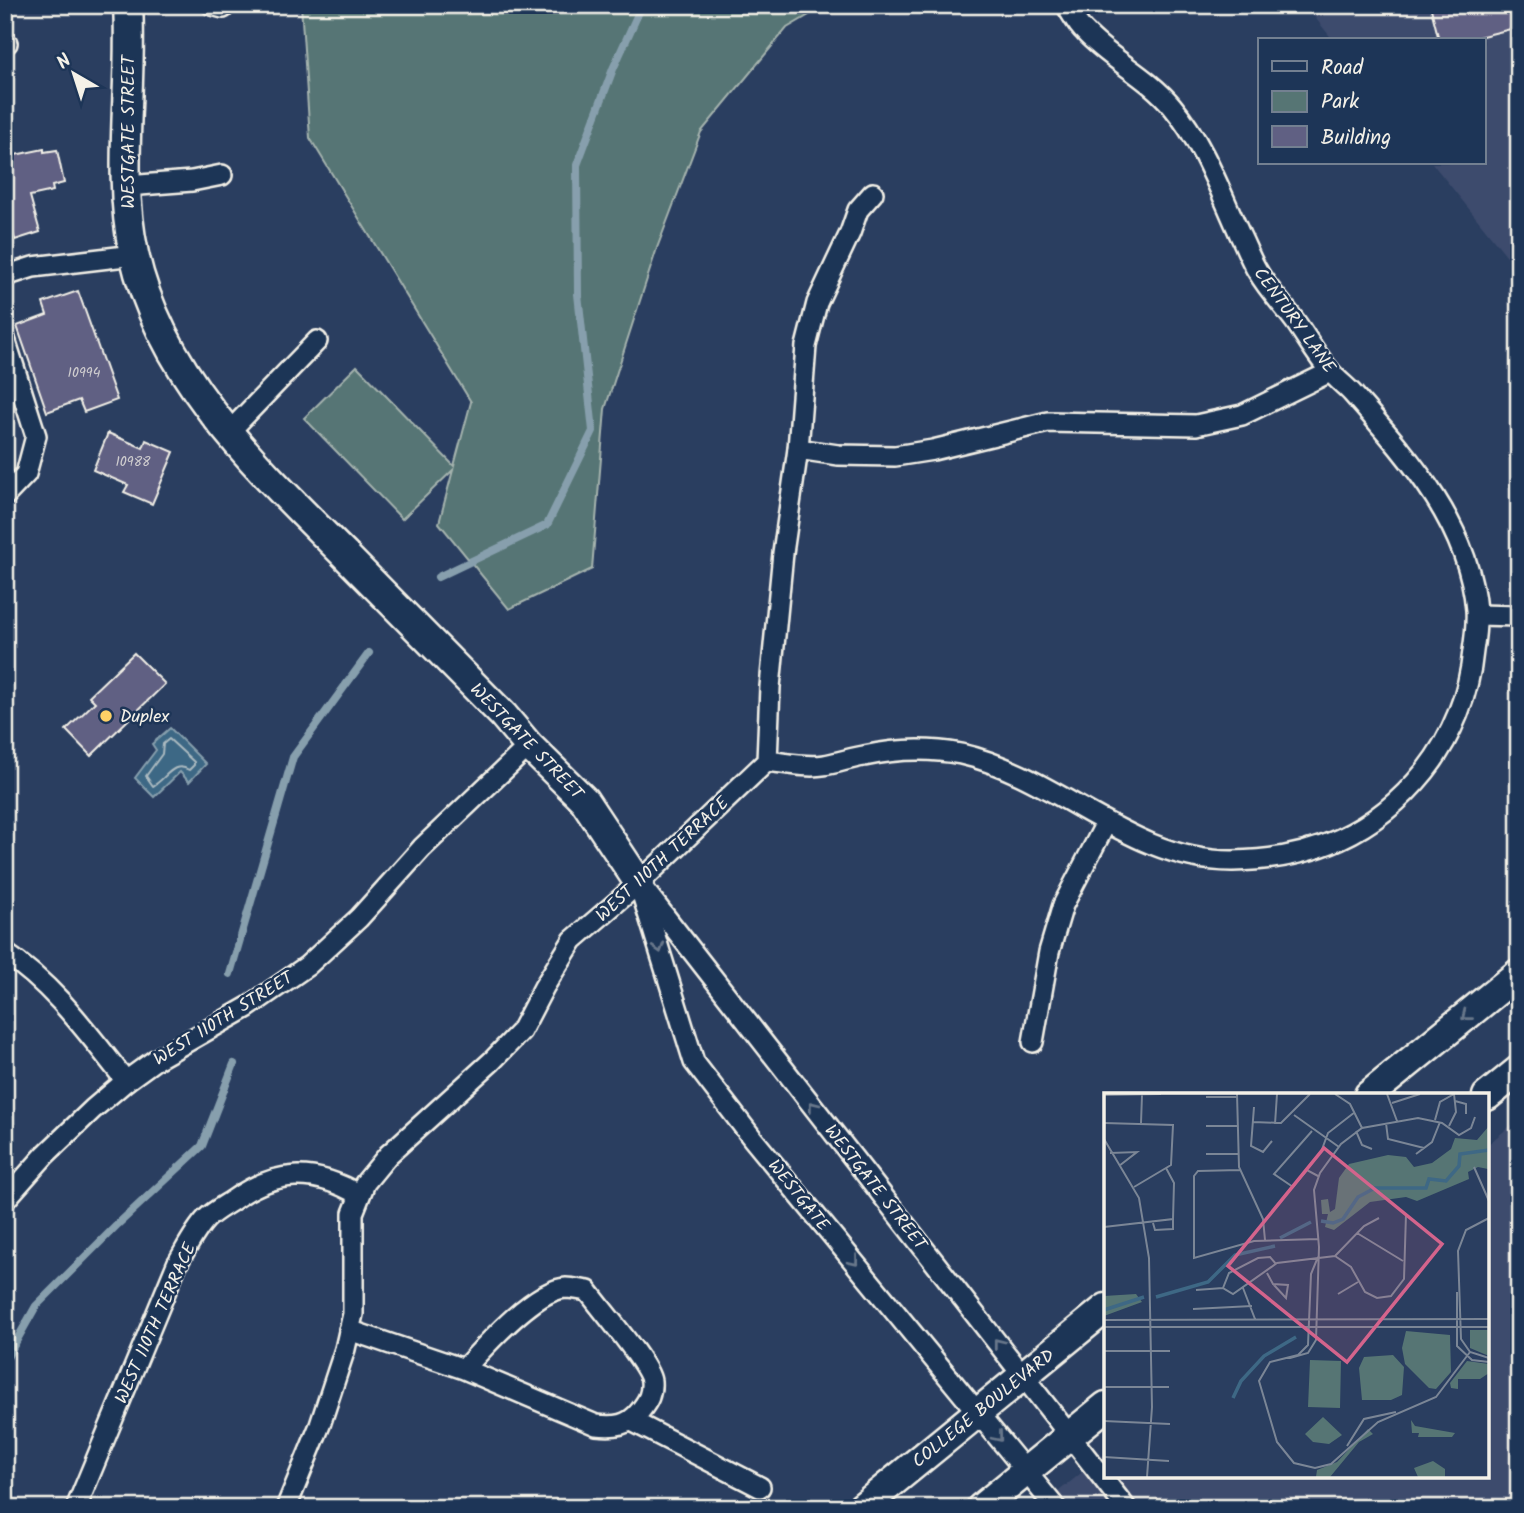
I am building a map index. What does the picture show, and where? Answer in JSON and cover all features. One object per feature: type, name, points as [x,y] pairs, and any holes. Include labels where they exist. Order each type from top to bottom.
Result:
[{"type":"street","name":"WESTGATE STREET","points":[[128,5],[125,156],[128,214],[134,255],[163,334],[192,387],[278,488],[584,800],[639,883],[1126,1508]]},
{"type":"street","name":"CENTURY LANE","points":[[767,761],[821,766],[888,751],[925,750],[961,754],[996,764],[1027,778],[1106,823],[1161,848],[1230,861],[1292,856],[1359,830],[1411,788],[1440,750],[1455,721],[1471,675],[1477,615],[1472,580],[1448,516],[1427,484],[1351,391],[1331,372],[1257,272],[1199,145],[1184,121],[1168,101],[1134,69],[1107,51],[1083,30],[1066,5]]},
{"type":"street","points":[[127,186],[192,181],[222,175]]},
{"type":"street","points":[[767,761],[770,687],[783,553],[798,449],[806,346],[817,303],[858,210],[873,192]]},
{"type":"street","points":[[5,276],[33,267],[134,255]]},
{"type":"street","points":[[5,339],[36,436],[26,474],[5,496]]},
{"type":"street","points":[[229,432],[317,341]]},
{"type":"street","points":[[798,449],[838,455],[895,456],[933,450],[1048,422],[1196,425],[1242,415],[1331,372]]},
{"type":"street","points":[[1477,615],[1519,616]]},
{"type":"street","name":"WEST 110TH STREET","points":[[5,1200],[45,1155],[126,1081],[155,1060],[248,1007],[307,966],[359,918],[422,848],[529,746]]},
{"type":"street","name":"WEST 110TH TERRACE","points":[[286,1508],[320,1425],[345,1349],[354,1286],[353,1213],[359,1195],[388,1155],[492,1061],[521,1031],[573,940],[639,883],[767,761]]},
{"type":"street","points":[[1033,1042],[1049,952],[1063,905],[1106,823]]},
{"type":"street","name":"WESTGATE","points":[[639,883],[694,1062],[753,1139],[1056,1508]]},
{"type":"street","points":[[5,953],[57,994],[126,1081]]},
{"type":"street","points":[[1371,1093],[1519,974]]},
{"type":"street","points":[[1489,1094],[1519,1070]]},
{"type":"street","name":"WEST 110TH TERRACE","points":[[76,1508],[177,1264],[194,1234],[208,1217],[270,1178],[320,1178],[341,1184],[359,1195]]},
{"type":"street","points":[[349,1330],[464,1369],[596,1425],[613,1427],[632,1421],[649,1400],[651,1378],[587,1291],[564,1288],[548,1293],[494,1335],[464,1369]]},
{"type":"street","name":"COLLEGE BOULEVARD","points":[[861,1508],[1104,1310]]},
{"type":"street","points":[[981,1508],[1104,1408]]},
{"type":"street","points":[[632,1421],[760,1487]]},
{"type":"shaded area","points":[[1305,5],[1519,5],[1519,271],[1433,164],[1486,164],[1486,38],[1331,38]]},
{"type":"shaded area","points":[[1519,1119],[1519,1508],[1038,1508],[1104,1455],[1104,1478],[1489,1478],[1489,1143]]},
{"type":"green space","points":[[301,5],[826,5],[787,28],[701,132],[657,248],[605,409],[592,569],[509,609],[439,523],[453,470],[402,519],[304,418],[357,366],[454,466],[471,402],[310,138]]},
{"type":"water","points":[[170,728],[206,764],[189,782],[180,772],[154,797],[135,778],[156,750],[152,744]]},
{"type":"building","points":[[1430,5],[1516,5],[1519,27],[1474,38],[1438,38]]},
{"type":"building","points":[[44,149],[44,152],[57,150],[64,183],[52,186],[53,191],[30,196],[40,232],[15,240],[5,206],[5,157]]},
{"type":"building","points":[[78,291],[117,400],[84,412],[79,400],[47,412],[17,326],[47,315],[43,303]]},
{"type":"building","points":[[108,433],[143,448],[146,440],[174,452],[152,504],[124,492],[128,485],[93,470]]},
{"type":"building","name":"Duplex","points":[[134,653],[165,684],[91,756],[66,730],[95,702],[89,696]]},
{"type":"waterway","points":[[438,577],[547,525],[593,431],[578,294],[577,165],[613,69],[642,5]]},
{"type":"waterway","points":[[230,974],[293,757],[369,653]]},
{"type":"waterway","points":[[5,1361],[36,1306],[118,1224],[202,1146],[234,1064]]},
{"type":"place","name":"Duplex","points":[[106,716]]}]
